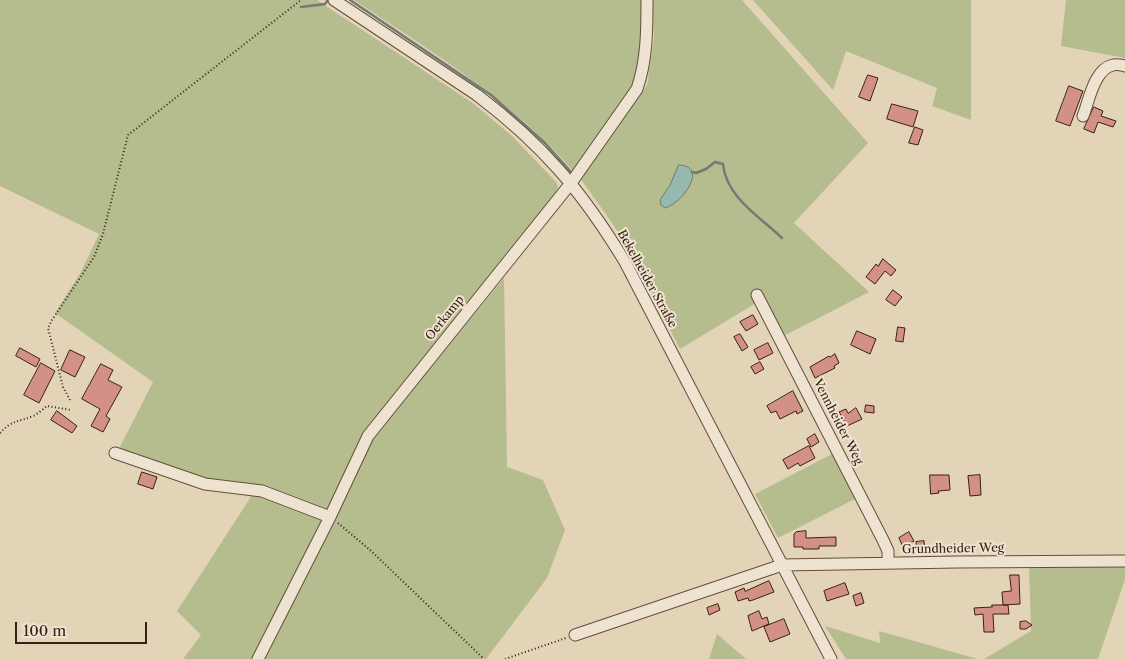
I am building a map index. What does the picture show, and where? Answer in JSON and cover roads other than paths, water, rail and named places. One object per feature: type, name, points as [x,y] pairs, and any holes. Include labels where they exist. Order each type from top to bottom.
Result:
[{"type":"street","name":"Oerkamp","points":[[258,659],[330,517],[368,436],[571,183],[637,89],[648,38],[647,0]]},
{"type":"street","name":"Bekelheider Straße","points":[[335,1],[498,111],[543,152],[571,183],[600,222],[624,262],[831,659]]},
{"type":"street","points":[[1083,116],[1100,73],[1106,68],[1119,65]]},
{"type":"street","name":"Vennheider Weg","points":[[757,294],[883,540],[888,551],[888,563]]},
{"type":"street","points":[[115,453],[205,484],[262,491],[330,517]]},
{"type":"street","name":"Grundheider Weg","points":[[575,635],[782,565],[1125,561]]},
{"type":"water","points":[[679,165],[688,167],[692,171],[690,185],[679,199],[665,208],[661,205],[660,200],[670,185]]},
{"type":"waterway","points":[[301,7],[325,4],[328,0]]},
{"type":"waterway","points":[[350,0],[491,95],[545,143],[571,172]]},
{"type":"waterway","points":[[692,172],[696,173],[706,169],[715,162],[723,164],[725,176],[737,196],[745,206],[782,238]]}]
